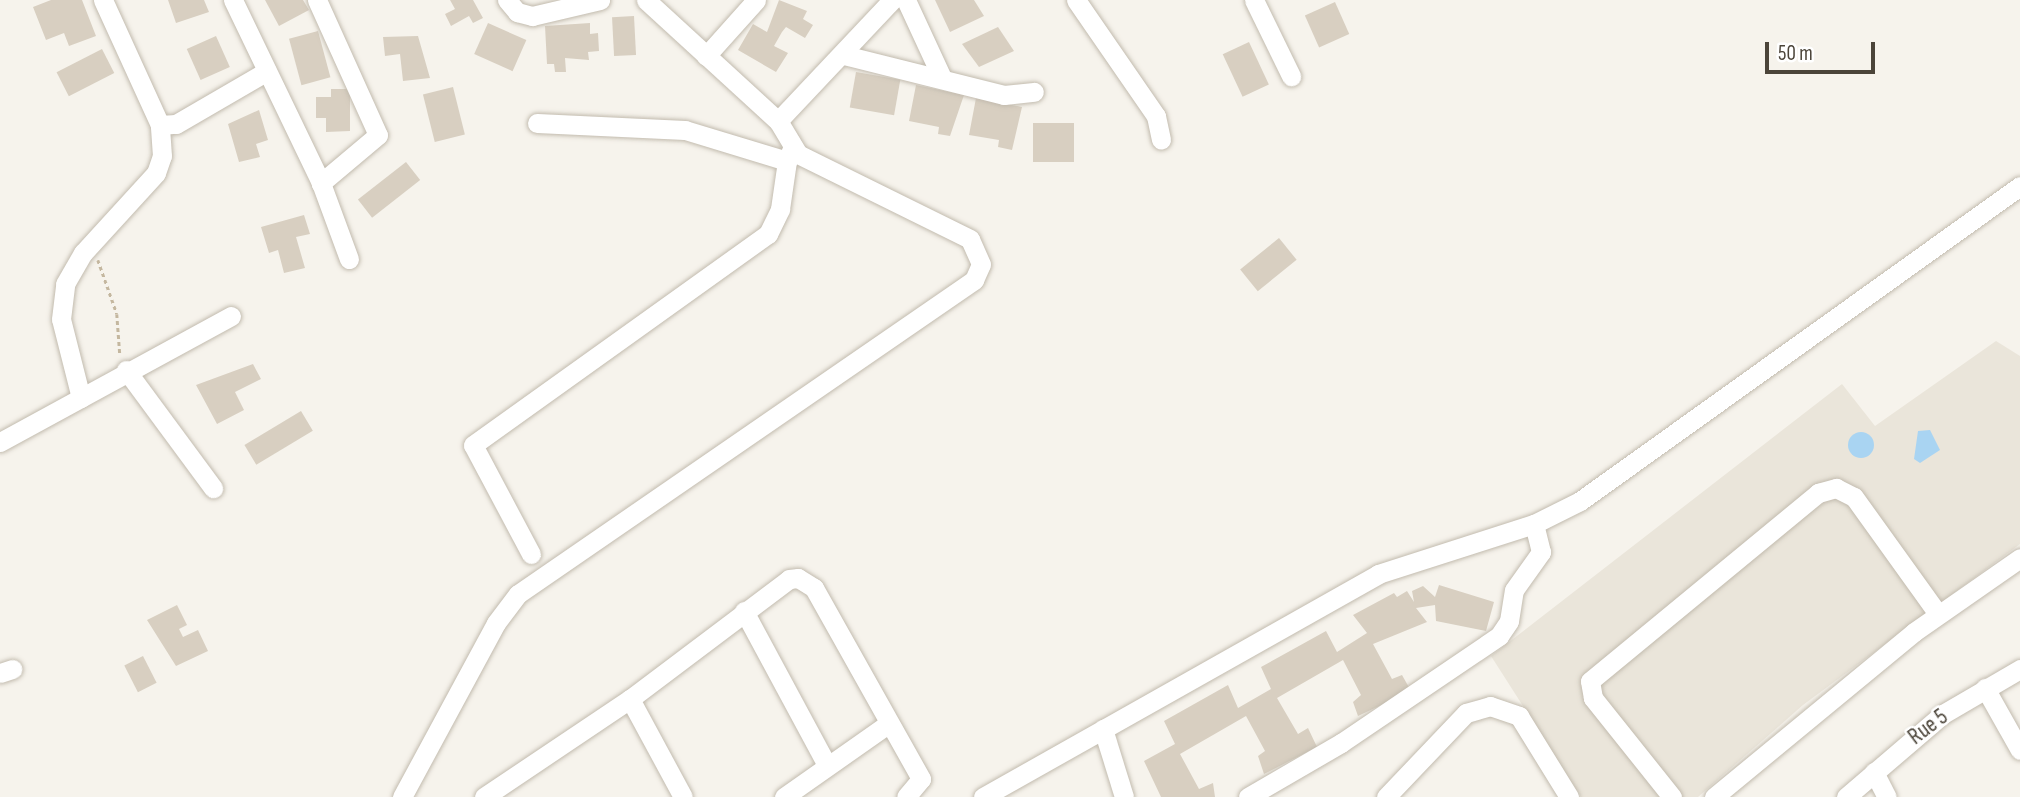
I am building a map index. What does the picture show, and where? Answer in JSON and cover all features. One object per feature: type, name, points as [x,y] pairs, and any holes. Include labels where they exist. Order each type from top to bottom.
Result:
[{"type":"street","points":[[81,398],[61,305],[70,273],[92,244],[156,173],[162,156],[160,125],[103,0]]},
{"type":"street","points":[[233,0],[321,183],[349,259]]},
{"type":"street","points":[[317,0],[378,135],[321,183]]},
{"type":"street","points":[[507,0],[517,12],[532,16],[600,0]]},
{"type":"street","points":[[531,554],[473,446],[768,234],[780,209],[790,154],[778,121],[646,0]]},
{"type":"street","points":[[706,56],[756,0]]},
{"type":"street","points":[[778,121],[844,55],[892,0]]},
{"type":"street","points":[[906,0],[942,78]]},
{"type":"street","points":[[1076,0],[1156,116],[1161,139]]},
{"type":"street","points":[[1254,0],[1290,76]]},
{"type":"street","points":[[844,55],[1015,97],[1034,92]]},
{"type":"street","points":[[160,125],[176,124],[267,71]]},
{"type":"street","points":[[402,797],[416,781],[496,623],[518,594],[974,280],[981,254],[970,239],[790,154],[685,130],[537,123]]},
{"type":"street","points":[[983,797],[1378,574],[1534,524],[1600,488],[2020,186]]},
{"type":"street","points":[[0,442],[126,370],[231,316]]},
{"type":"street","points":[[126,370],[213,488]]},
{"type":"street","points":[[1672,797],[1593,698],[1590,681],[1818,493],[1836,488],[1854,497],[1938,614]]},
{"type":"street","points":[[1248,797],[1490,645],[1506,627],[1514,590],[1539,557],[1534,524]]},
{"type":"street","points":[[1714,797],[1938,614],[2020,558]]},
{"type":"street","points":[[485,797],[630,699],[789,579],[807,582],[921,779],[906,797]]},
{"type":"street","points":[[744,611],[827,765]]},
{"type":"street","name":"Rue 5","points":[[1846,797],[1943,714],[2020,669]]},
{"type":"street","points":[[1985,688],[2020,750]]},
{"type":"street","points":[[630,699],[683,797]]},
{"type":"street","points":[[1386,797],[1466,713],[1490,706],[1519,716],[1569,797]]},
{"type":"street","points":[[784,797],[888,724]]},
{"type":"street","points":[[1104,729],[1124,797]]},
{"type":"street","points":[[1874,772],[1887,797]]},
{"type":"path","points":[[92,244],[117,314],[126,370]]},
{"type":"shaded area","points":[[1996,341],[2020,356],[2020,544],[1803,705],[1698,797],[1581,797],[1491,656],[1842,384],[1875,426]]},
{"type":"water","points":[[1930,430],[1940,450],[1920,463],[1914,459],[1918,431]]},
{"type":"water","points":[[1861,432],[1870,436],[1874,445],[1870,454],[1861,458],[1852,454],[1848,445],[1852,436]]},
{"type":"building","points":[[51,0],[82,0],[96,36],[69,46],[64,33],[46,40],[33,7]]},
{"type":"building","points":[[168,0],[204,0],[209,12],[176,23]]},
{"type":"building","points":[[265,0],[303,0],[309,10],[279,26]]},
{"type":"building","points":[[450,0],[473,0],[483,18],[473,23],[469,16],[451,26],[445,14],[455,9]]},
{"type":"building","points":[[779,0],[807,11],[803,19],[813,25],[805,38],[786,27],[782,32],[774,46],[788,53],[776,72],[738,50],[753,24],[767,32]]},
{"type":"building","points":[[935,0],[974,0],[984,16],[950,32]]},
{"type":"building","points":[[1335,2],[1349,34],[1319,47],[1305,15]]},
{"type":"building","points":[[634,16],[636,55],[614,56],[612,17]]},
{"type":"building","points":[[488,23],[526,40],[513,71],[474,54]]},
{"type":"building","points":[[590,23],[590,34],[598,33],[599,51],[588,52],[589,60],[565,58],[566,72],[555,72],[554,64],[547,64],[545,26]]},
{"type":"building","points":[[998,27],[1014,51],[979,67],[962,44]]},
{"type":"building","points":[[318,31],[330,77],[301,85],[289,39]]},
{"type":"building","points":[[216,36],[230,67],[201,80],[187,49]]},
{"type":"building","points":[[418,36],[430,78],[403,81],[400,54],[385,56],[383,37]]},
{"type":"building","points":[[1249,42],[1269,85],[1243,97],[1223,54]]},
{"type":"building","points":[[102,49],[114,73],[69,96],[57,72]]},
{"type":"building","points":[[856,72],[900,80],[894,115],[850,107]]},
{"type":"building","points":[[916,85],[964,95],[950,136],[938,134],[939,127],[909,121]]},
{"type":"building","points":[[453,87],[465,135],[435,142],[423,94]]},
{"type":"building","points":[[331,89],[350,89],[350,131],[326,132],[326,118],[316,118],[316,97],[331,97]]},
{"type":"building","points":[[976,98],[1022,107],[1012,150],[998,147],[999,140],[969,135]]},
{"type":"building","points":[[259,110],[268,140],[256,144],[260,157],[239,162],[228,124]]},
{"type":"building","points":[[1033,123],[1074,123],[1074,162],[1033,162]]},
{"type":"building","points":[[406,162],[420,180],[372,218],[358,200]]},
{"type":"building","points":[[304,215],[310,234],[296,237],[305,268],[284,273],[278,250],[269,253],[261,227]]},
{"type":"building","points":[[1279,238],[1297,260],[1258,291],[1240,269]]},
{"type":"building","points":[[253,364],[261,379],[235,392],[244,410],[217,424],[196,385]]},
{"type":"building","points":[[301,411],[313,431],[256,465],[244,445]]},
{"type":"building","points":[[1439,585],[1494,602],[1486,631],[1436,621],[1435,605],[1416,608],[1427,622],[1373,644],[1392,679],[1402,675],[1411,691],[1358,716],[1353,702],[1361,695],[1343,660],[1277,698],[1298,734],[1308,728],[1317,747],[1264,774],[1258,756],[1265,751],[1246,716],[1180,754],[1199,789],[1213,783],[1215,797],[1161,797],[1144,761],[1175,744],[1164,721],[1228,685],[1238,708],[1271,689],[1261,667],[1326,631],[1337,652],[1367,633],[1353,615],[1394,593],[1397,597],[1407,591],[1414,602],[1412,591],[1423,586],[1435,597]]},
{"type":"building","points":[[177,605],[187,625],[179,629],[183,637],[198,630],[208,651],[176,666],[147,620]]},
{"type":"building","points":[[143,656],[157,683],[138,692],[124,666]]}]
